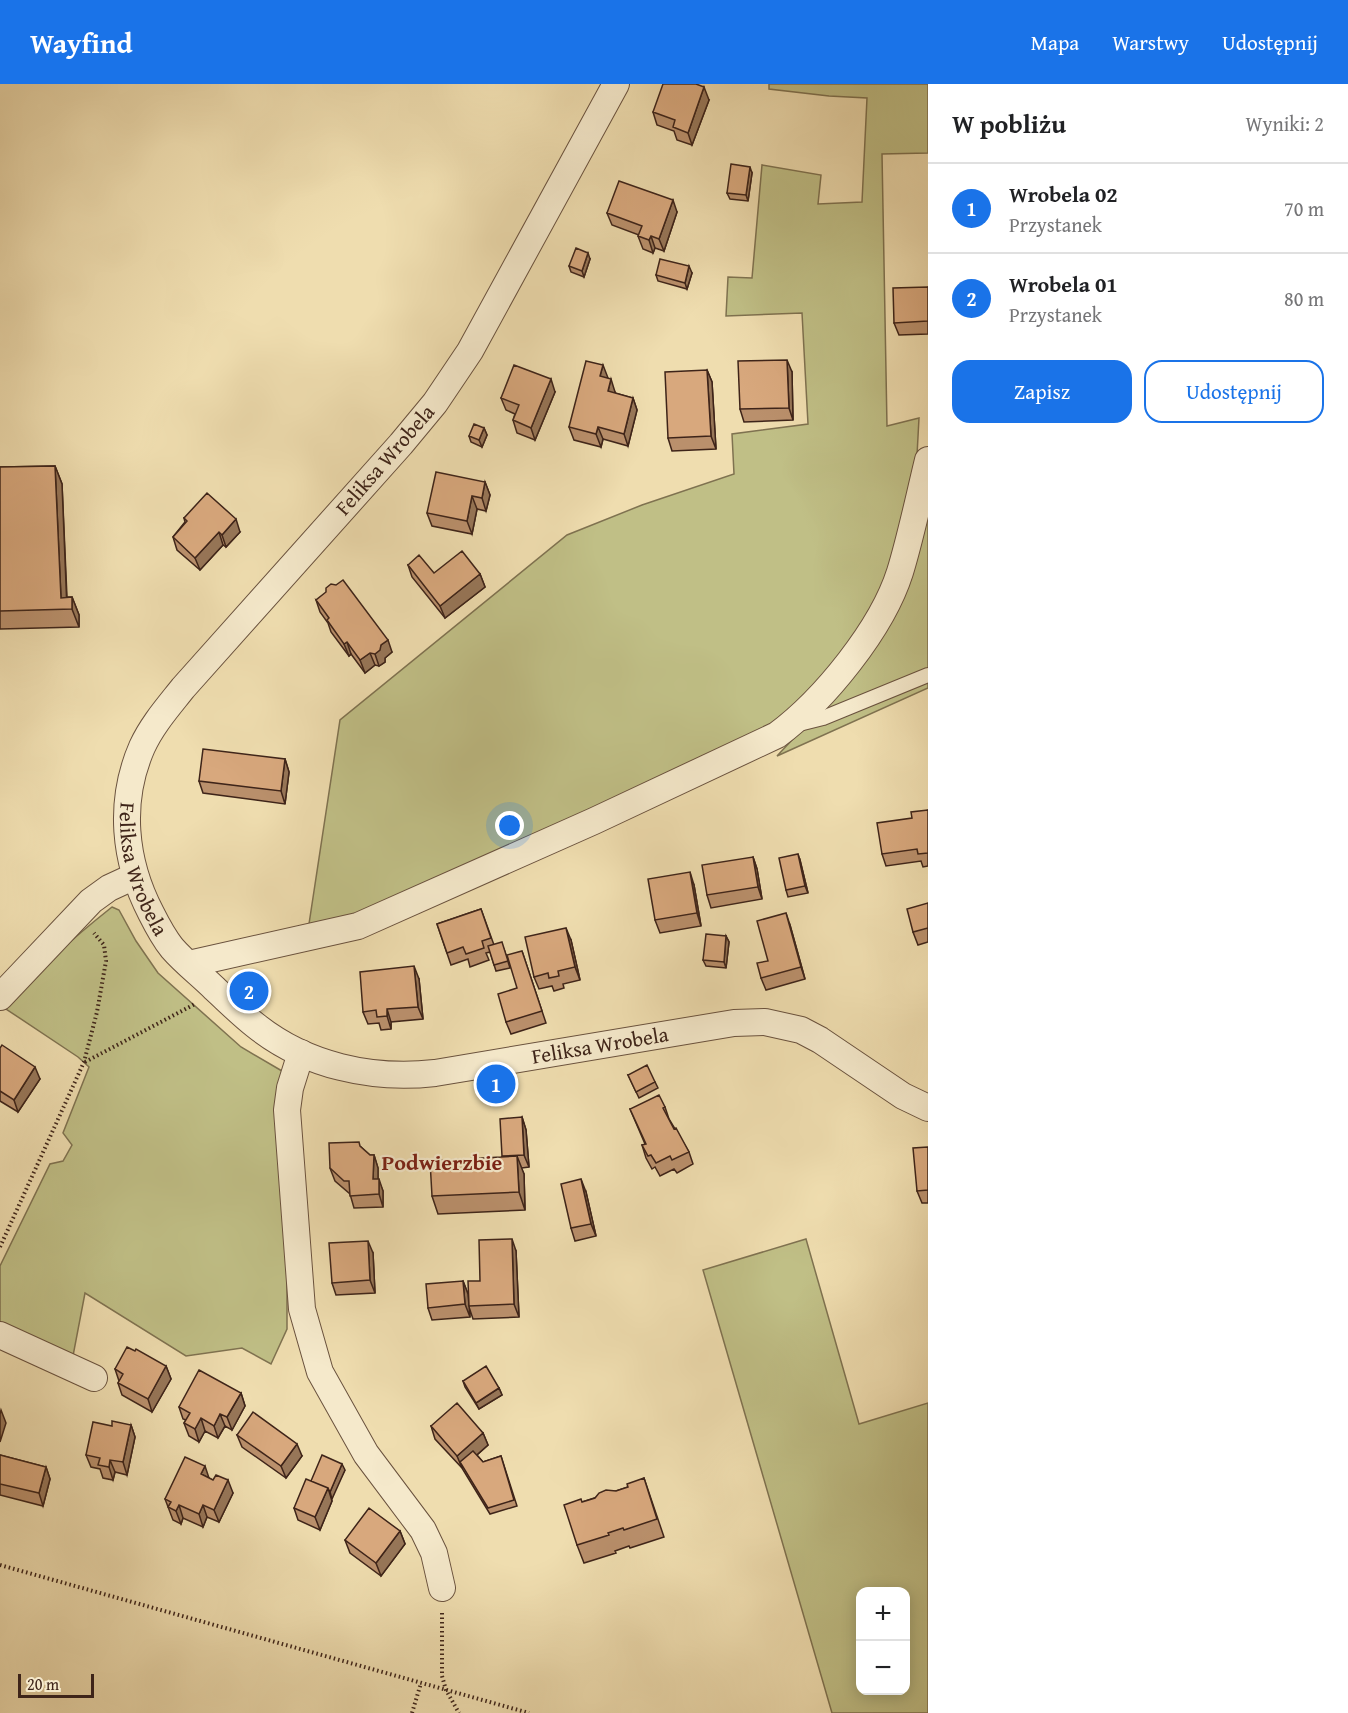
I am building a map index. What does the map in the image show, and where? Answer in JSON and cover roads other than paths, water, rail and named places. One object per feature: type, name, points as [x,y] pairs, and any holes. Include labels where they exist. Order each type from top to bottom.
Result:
[{"type":"street","name":"Feliksa Wrobela","points":[[616,84],[470,351],[435,403],[183,688],[157,721],[142,747],[127,802],[126,828],[129,854],[135,876],[156,924],[172,947],[257,1027],[301,1053],[344,1068],[390,1075],[411,1075],[734,1023],[765,1022],[801,1030],[903,1096],[928,1108]]},
{"type":"street","points":[[189,964],[358,926],[777,735],[798,720],[834,682],[867,636],[886,604],[900,573],[928,460]]},
{"type":"street","points":[[0,996],[91,901],[110,888],[135,876]]},
{"type":"street","points":[[301,1053],[287,1110],[302,1309],[320,1372],[366,1454],[423,1530],[434,1553],[442,1588]]},
{"type":"street","points":[[0,1335],[94,1378]]},
{"type":"lane","points":[[798,720],[803,723],[823,718],[928,675]]},
{"type":"place","name":"Wrobela 01","points":[[249,991]]},
{"type":"place","name":"Wrobela 02","points":[[496,1084]]},
{"type":"district","name":"Podwierzbie","points":[[442,1162]]}]
